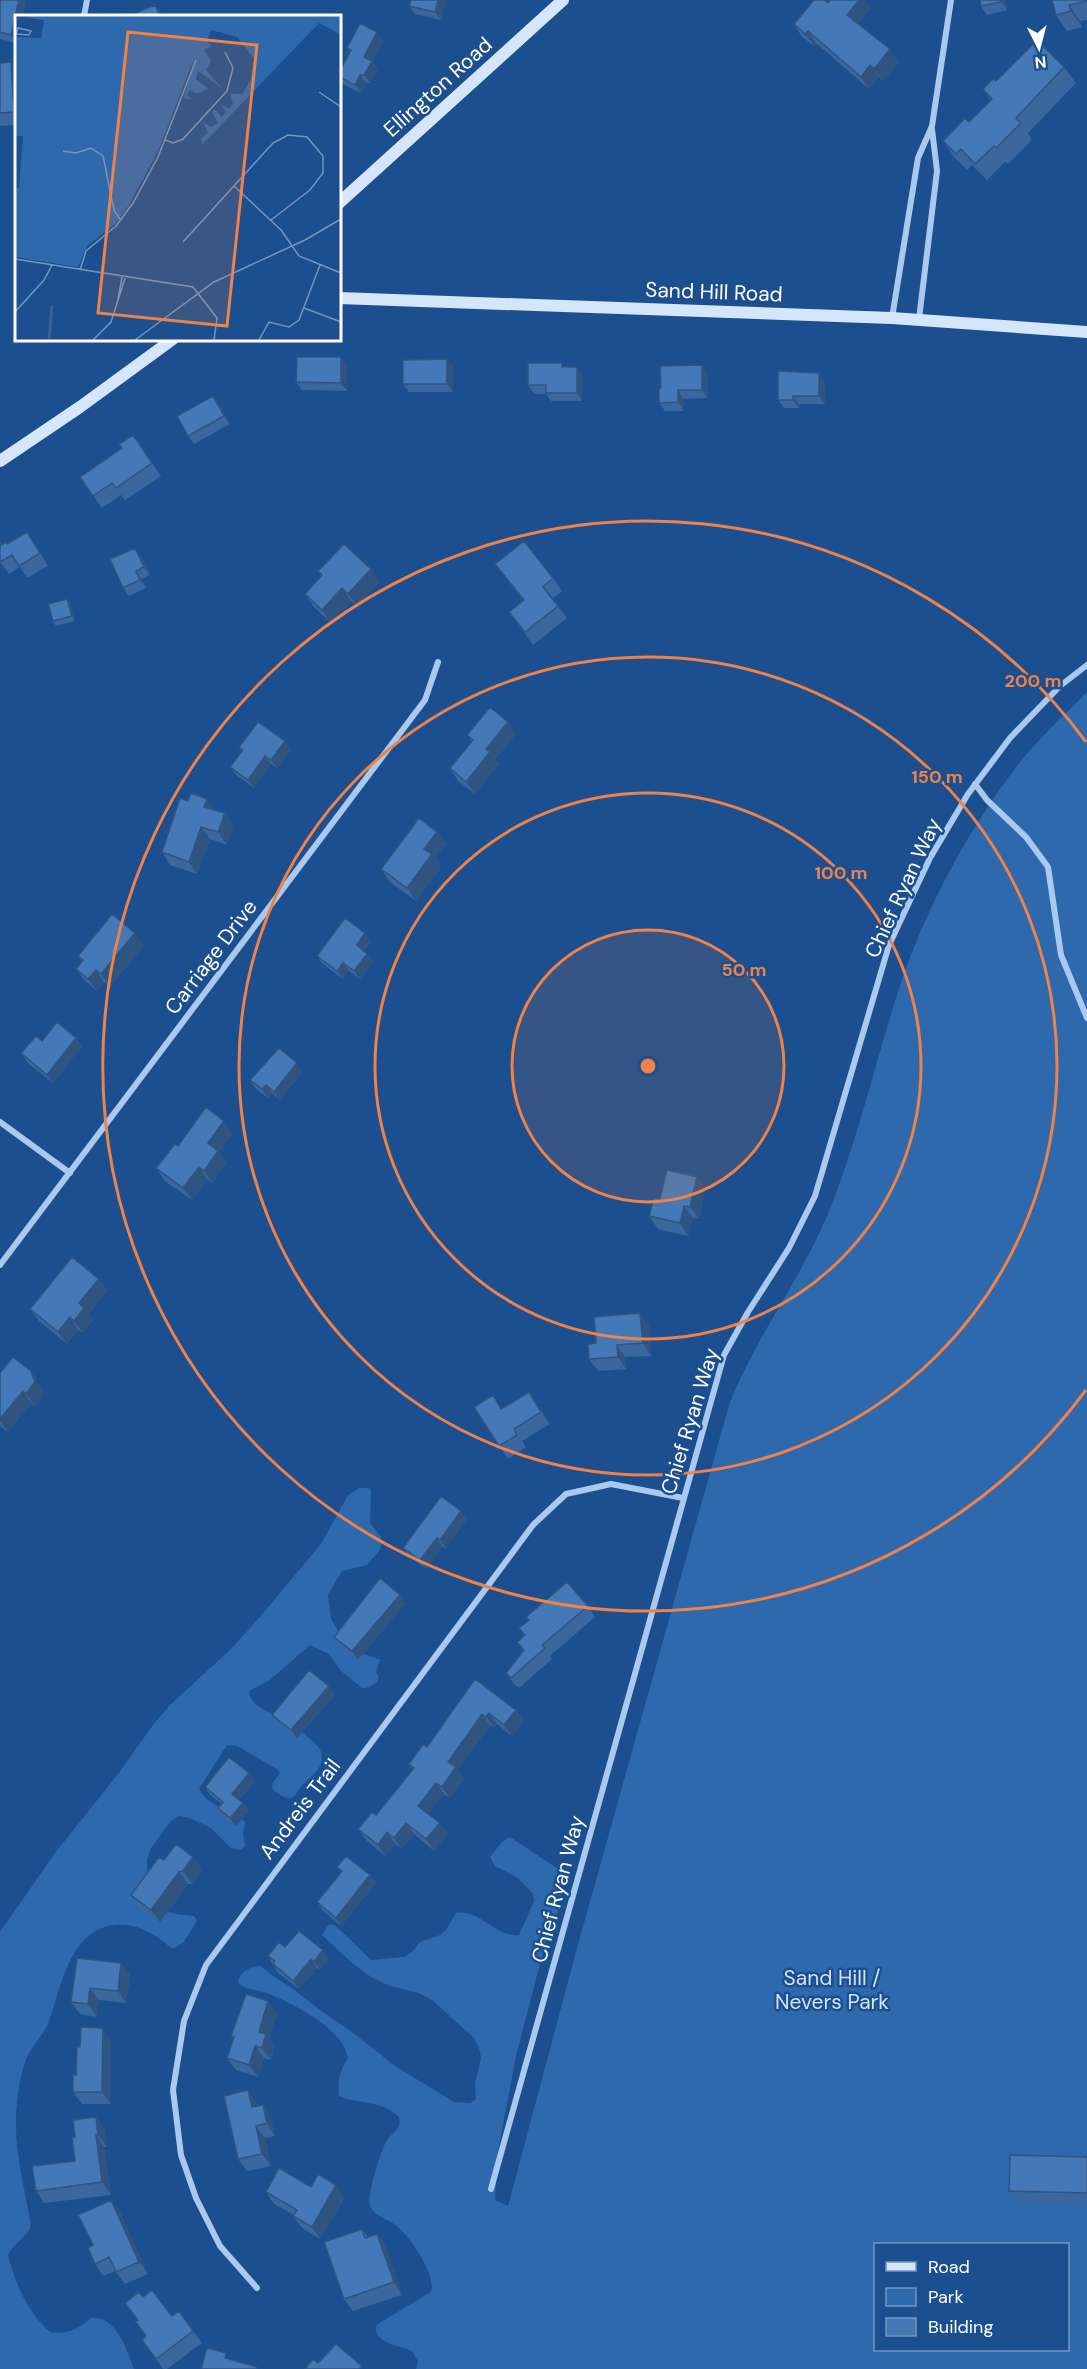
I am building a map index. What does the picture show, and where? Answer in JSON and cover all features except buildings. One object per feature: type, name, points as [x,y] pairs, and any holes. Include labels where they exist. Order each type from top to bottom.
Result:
[{"type":"street","points":[[84,15],[87,0]]},
{"type":"street","name":"Ellington Road","points":[[340,202],[563,0]]},
{"type":"street","points":[[919,319],[937,171],[932,126],[951,0]]},
{"type":"street","points":[[892,318],[918,158],[932,126]]},
{"type":"street","name":"Sand Hill Road","points":[[340,298],[919,319],[1087,332]]},
{"type":"street","points":[[0,461],[80,407],[172,340]]},
{"type":"street","name":"Carriage Drive","points":[[0,1265],[425,700],[438,662]]},
{"type":"street","name":"Chief Ryan Way","points":[[491,2189],[724,1355],[748,1312],[789,1248],[815,1196],[889,945],[930,858],[975,784],[1010,738],[1060,686],[1087,665]]},
{"type":"street","points":[[975,784],[987,800],[1026,837],[1048,867],[1061,955],[1087,1018]]},
{"type":"street","points":[[0,1122],[70,1173]]},
{"type":"street","name":"Andreis Trail","points":[[257,2288],[220,2246],[196,2198],[181,2155],[173,2090],[184,2020],[206,1965],[533,1525],[566,1494],[615,1484],[683,1498]]},
{"type":"green space","name":"Sand Hill / Nevers Park","points":[[1087,692],[1087,2369],[416,2369],[418,2361],[412,2351],[388,2343],[376,2332],[376,2326],[381,2322],[431,2292],[432,2285],[427,2268],[410,2240],[396,2225],[372,2210],[369,2201],[384,2145],[398,2127],[399,2117],[385,2107],[339,2096],[340,2076],[348,2058],[337,2037],[303,2010],[267,1993],[244,1987],[238,1982],[239,1978],[246,1970],[261,1966],[395,2066],[454,2102],[470,2103],[476,2099],[475,2083],[481,2059],[474,2038],[432,2000],[419,1993],[390,1986],[371,1977],[322,1935],[329,1924],[335,1925],[371,1960],[404,1957],[412,1952],[420,1942],[440,1935],[446,1930],[456,1913],[472,1915],[503,1932],[519,1935],[534,1901],[533,1894],[518,1878],[495,1866],[490,1857],[502,1842],[510,1837],[558,1869],[565,1879],[516,2056],[498,2151],[495,2200],[508,2206],[577,1948],[729,1405],[751,1356],[804,1264],[827,1216],[856,1133],[898,992],[935,901],[966,842],[984,814],[1021,761]]},
{"type":"green space","points":[[359,1488],[371,1490],[370,1523],[381,1537],[382,1544],[367,1565],[342,1571],[328,1595],[331,1619],[341,1635],[362,1653],[380,1660],[376,1672],[378,1680],[369,1687],[362,1688],[341,1671],[329,1654],[310,1645],[270,1680],[249,1692],[254,1703],[286,1721],[320,1749],[322,1756],[319,1767],[294,1797],[288,1798],[278,1794],[272,1788],[273,1782],[280,1774],[277,1769],[237,1746],[227,1745],[199,1789],[208,1800],[245,1822],[243,1834],[245,1846],[240,1850],[231,1848],[211,1828],[190,1818],[179,1816],[171,1821],[151,1848],[147,1860],[148,1885],[163,1910],[194,1916],[197,1921],[183,1943],[172,1949],[153,1934],[131,1926],[115,1925],[99,1929],[87,1938],[69,1963],[48,2024],[28,2055],[22,2072],[17,2104],[16,2135],[31,2226],[8,2255],[14,2276],[29,2307],[50,2332],[67,2332],[91,2318],[107,2322],[119,2335],[134,2369],[0,2369],[0,1932],[55,1853],[118,1774],[153,1725],[170,1705],[231,1649],[259,1618],[321,1544],[348,1495]]}]
